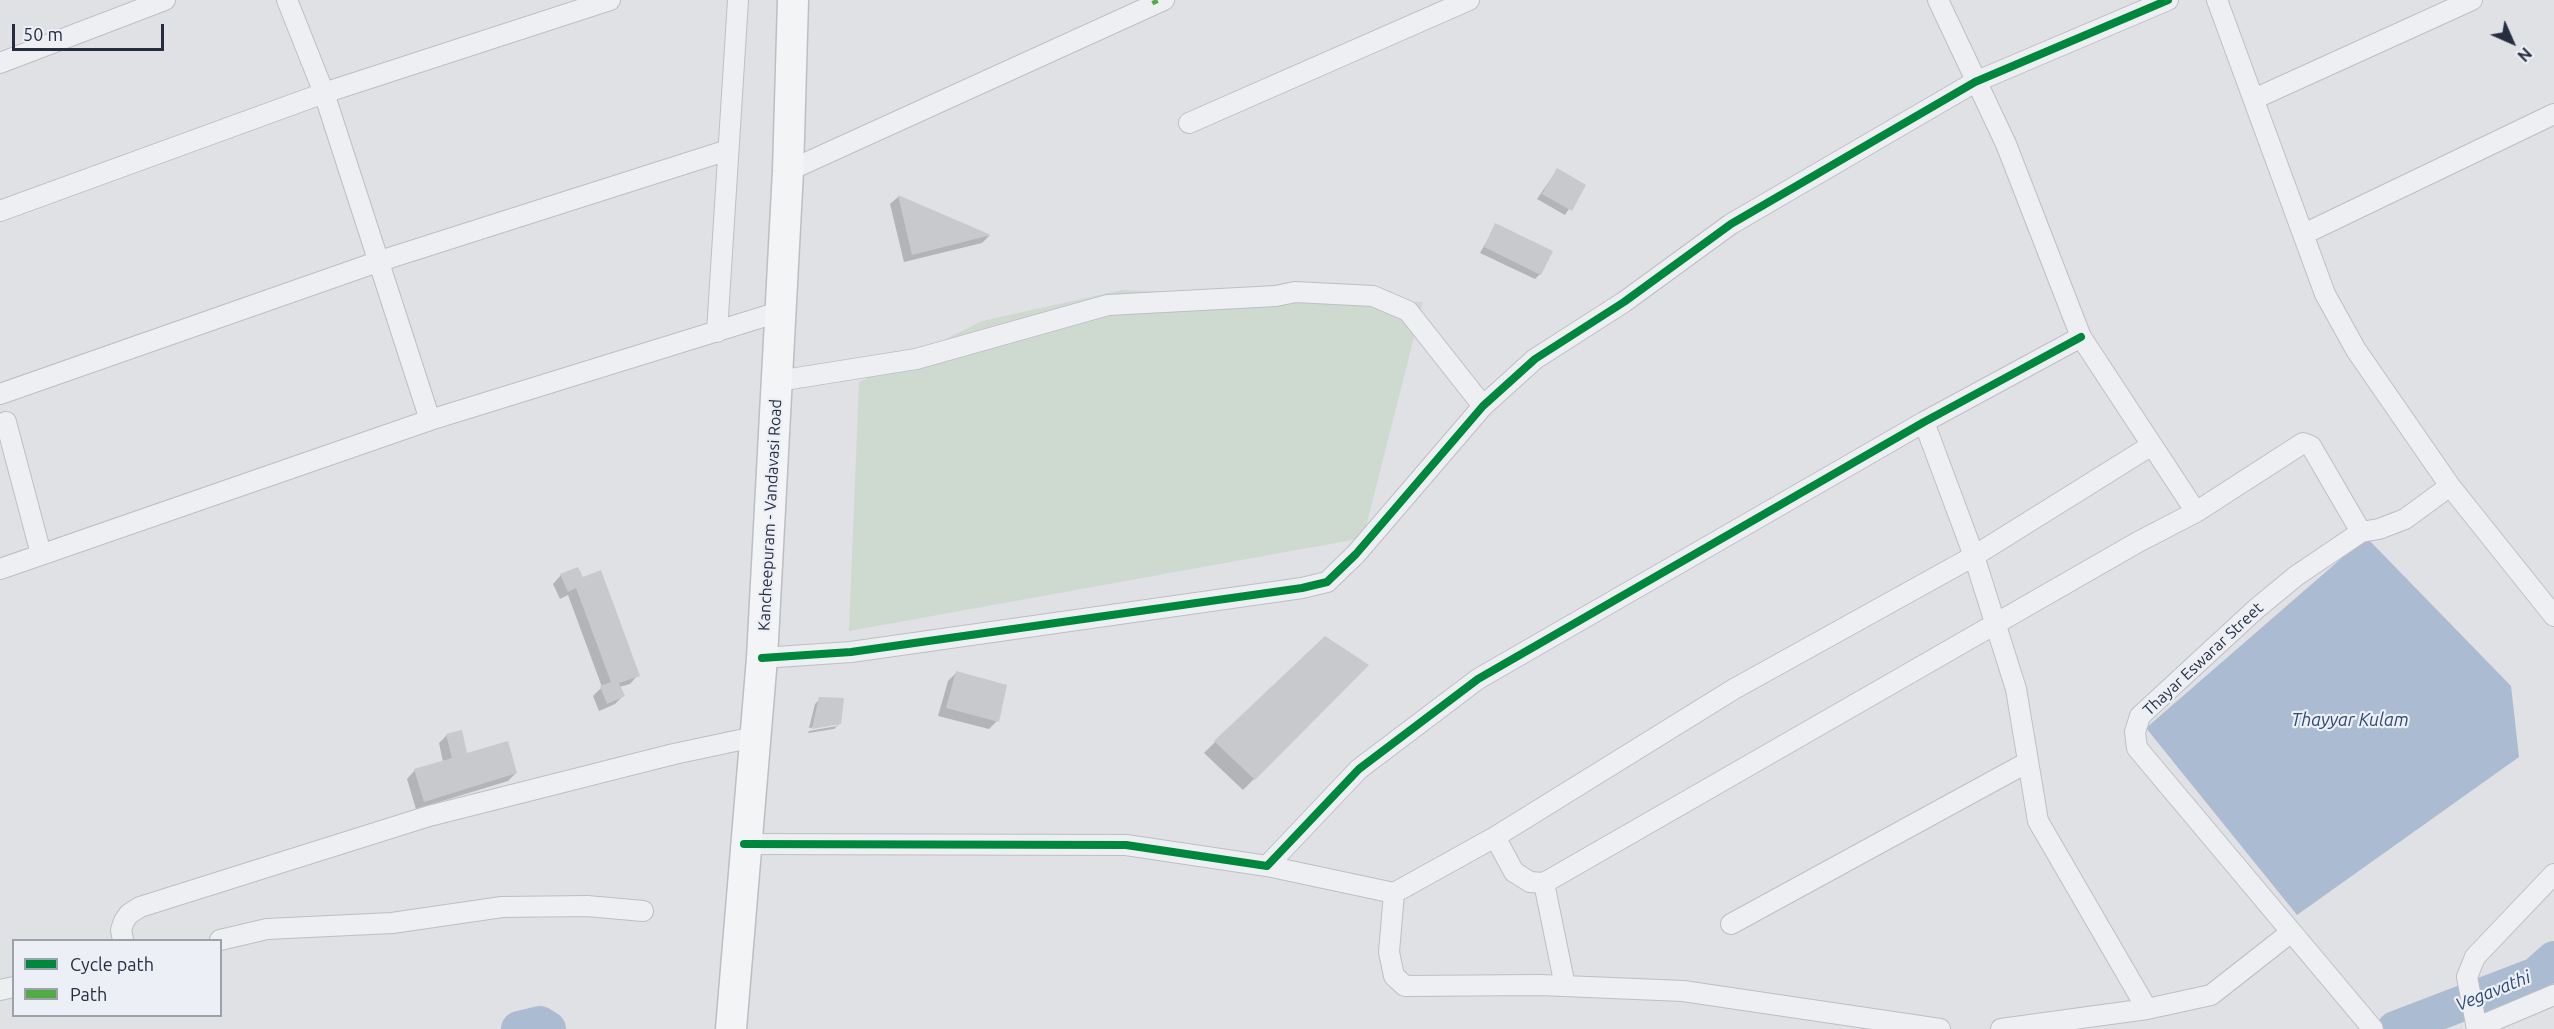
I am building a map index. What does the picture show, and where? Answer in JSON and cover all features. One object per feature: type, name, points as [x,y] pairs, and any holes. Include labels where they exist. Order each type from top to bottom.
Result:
[{"type":"main road","name":"Kancheepuram - Vandavasi Road","points":[[731,1029],[744,843],[762,658],[789,171],[793,0]]},
{"type":"street","points":[[0,63],[165,0]]},
{"type":"street","points":[[287,0],[324,93],[430,420]]},
{"type":"street","points":[[0,211],[324,93],[610,0]]},
{"type":"street","points":[[717,332],[738,0]]},
{"type":"street","points":[[1189,123],[1469,0]]},
{"type":"street","points":[[1938,0],[2006,144],[2081,337],[2196,512]]},
{"type":"street","points":[[762,658],[851,652],[1302,588],[1327,582],[1356,554],[1483,406],[1535,359],[1624,302],[1731,224],[1975,82],[2168,0]]},
{"type":"street","points":[[2217,0],[2325,294],[2356,350],[2450,486],[2554,616]]},
{"type":"street","points":[[2254,99],[2472,0]]},
{"type":"street","points":[[789,171],[1158,1]]},
{"type":"street","points":[[2304,234],[2554,114]]},
{"type":"street","points":[[0,394],[380,261],[728,150]]},
{"type":"street","points":[[778,381],[916,359],[1108,305],[1276,296],[1295,292],[1373,296],[1408,311],[1483,406]]},
{"type":"street","points":[[0,569],[430,420],[782,311]]},
{"type":"street","points":[[1267,866],[1359,769],[1478,679],[1924,422],[2081,337]]},
{"type":"street","points":[[2,417],[41,554]]},
{"type":"street","points":[[1924,422],[1974,556],[2016,689],[2038,821],[2146,1009]]},
{"type":"street","points":[[1495,837],[1514,872],[1530,882],[1544,883],[2196,512],[2303,443],[2311,446],[2361,532]]},
{"type":"street","points":[[744,843],[1126,844],[1267,866],[1394,893],[1495,837],[1734,689],[1974,556],[2152,445]]},
{"type":"street","name":"Thayar Eswarar Street","points":[[2373,1029],[2290,933],[2137,748],[2134,732],[2140,716],[2256,609],[2296,576],[2361,532],[2379,529],[2405,519],[2450,486]]},
{"type":"street","points":[[123,939],[121,930],[129,914],[151,904],[429,816],[674,754],[754,737]]},
{"type":"street","points":[[1731,924],[2028,762]]},
{"type":"street","points":[[2554,874],[2475,957],[2467,977],[2477,1023],[2554,995]]},
{"type":"street","points":[[1544,883],[1565,986]]},
{"type":"street","points":[[1394,893],[1389,952],[1394,976],[1405,986],[1565,986],[1683,991],[1940,1029]]},
{"type":"street","points":[[222,940],[267,929],[392,923],[502,907],[587,906],[644,910]]},
{"type":"street","points":[[2001,1029],[2146,1009],[2211,995],[2290,933]]},
{"type":"shaded area","points":[[1122,290],[1423,302],[1363,538],[849,631],[859,382],[982,321]]},
{"type":"water","name":"Thayyar Kulam","points":[[2366,537],[2511,686],[2519,757],[2297,915],[2146,728]]},
{"type":"building","points":[[1557,168],[1586,185],[1572,211],[1542,194]]},
{"type":"building","points":[[898,195],[991,235],[912,255]]},
{"type":"building","points":[[1495,223],[1553,251],[1541,275],[1484,247]]},
{"type":"building","points":[[578,567],[583,577],[601,570],[640,676],[619,683],[625,696],[607,704],[600,686],[611,682],[576,588],[568,592],[560,574]]},
{"type":"building","points":[[1325,636],[1369,665],[1255,780],[1214,741]]},
{"type":"building","points":[[956,671],[1007,685],[999,722],[946,708]]},
{"type":"building","points":[[819,697],[844,698],[841,724],[812,729]]},
{"type":"building","points":[[462,730],[467,753],[508,741],[517,773],[424,802],[414,769],[452,758],[446,734]]},
{"type":"waterway","name":"Vegavathi","points":[[2395,1029],[2536,975],[2554,959]]},
{"type":"waterway","name":"Vegavathi","points":[[519,1029],[540,1024],[548,1029]]},
{"type":"marked path","points":[[1154,0],[1156,4]]},
{"type":"cycle path","points":[[762,658],[851,652],[1302,588],[1327,582],[1356,554],[1483,406],[1535,359],[1624,302],[1731,224],[1975,82],[2168,0]]},
{"type":"cycle path","points":[[744,844],[1126,845],[1267,866],[1359,769],[1478,679],[1924,422],[2081,337]]}]
